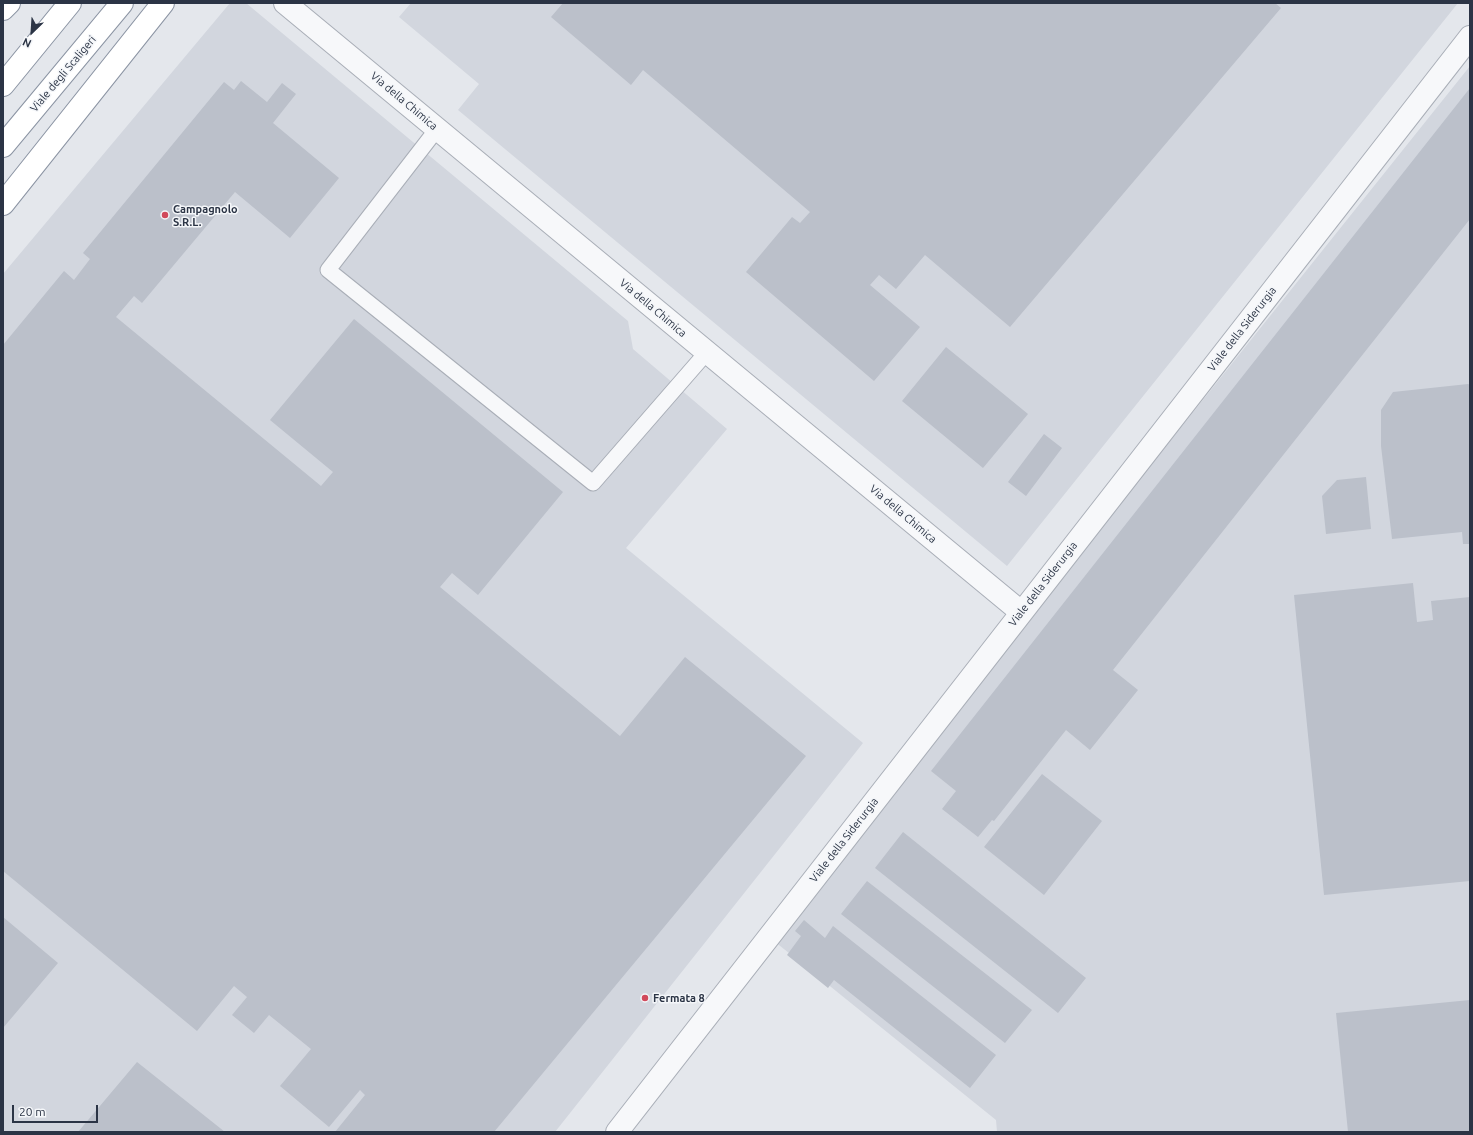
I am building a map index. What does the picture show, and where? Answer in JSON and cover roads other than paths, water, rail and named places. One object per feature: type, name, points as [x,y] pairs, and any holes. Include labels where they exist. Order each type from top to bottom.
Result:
[{"type":"highway","points":[[3,9],[9,3]]},
{"type":"highway","points":[[3,85],[70,3]]},
{"type":"highway","name":"Viale degli Scaligeri","points":[[3,146],[122,3]]},
{"type":"highway","points":[[3,204],[163,3]]},
{"type":"street","name":"Via della Chimica","points":[[285,3],[1021,612]]},
{"type":"street","name":"Viale della Siderurgia","points":[[617,1132],[1470,37]]},
{"type":"lane","points":[[438,129],[328,270],[593,483],[707,352]]},
{"type":"place","name":"Campagnolo S.R.L.","points":[[165,215]]},
{"type":"place","name":"Fermata 8","points":[[645,998]]}]
